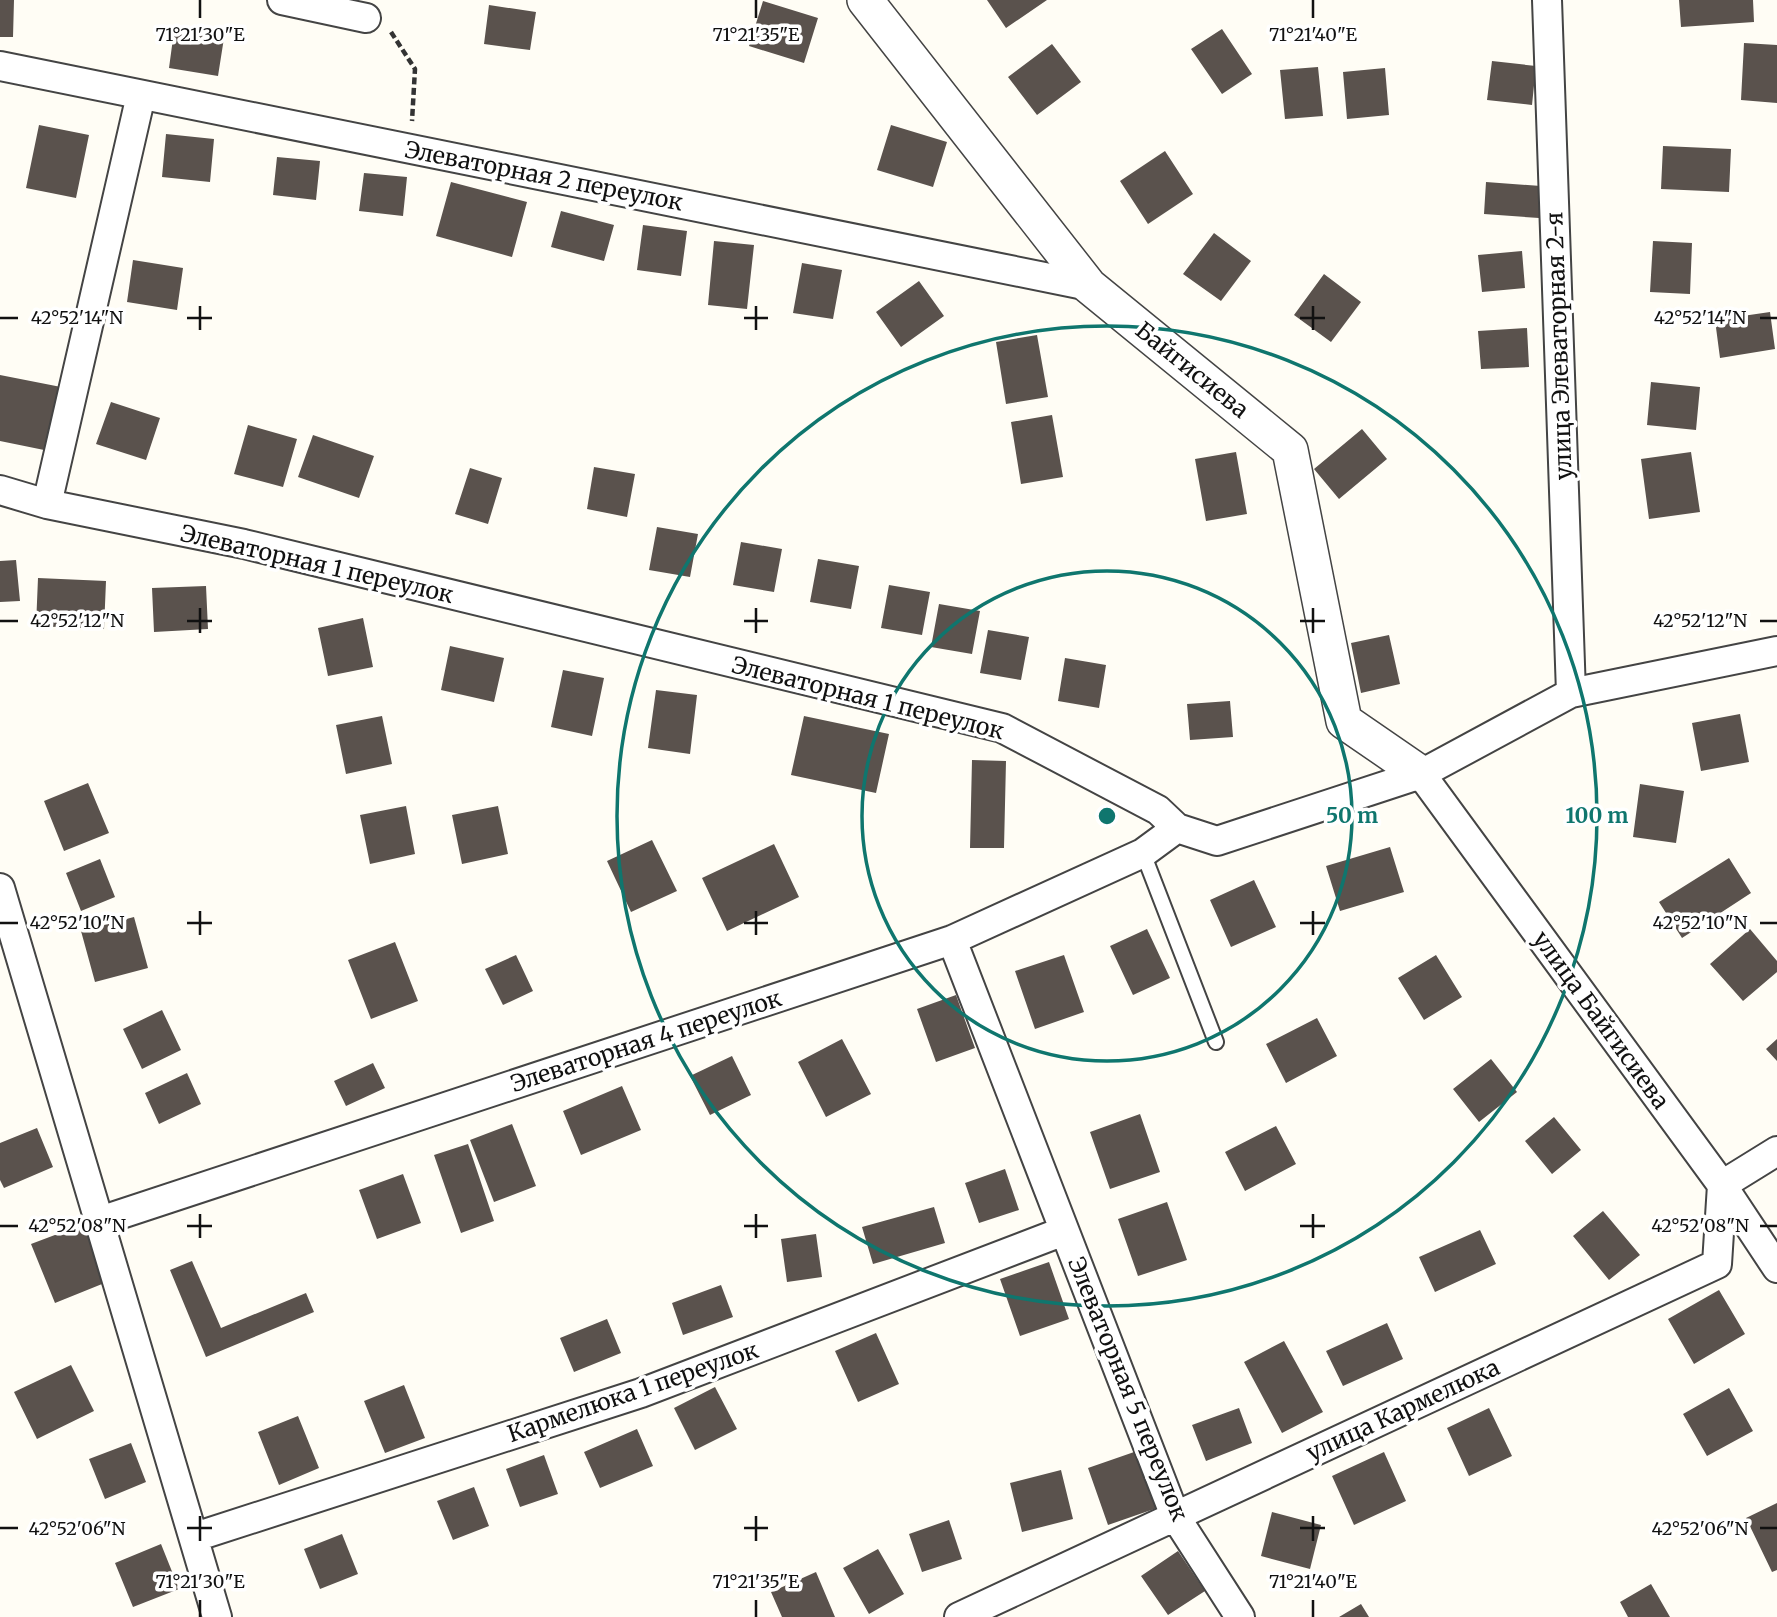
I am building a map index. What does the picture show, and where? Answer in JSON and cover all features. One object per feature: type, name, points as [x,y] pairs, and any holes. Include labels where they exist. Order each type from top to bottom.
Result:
[{"type":"street","points":[[282,0],[366,18]]},
{"type":"street","name":"Байгисиева","points":[[865,0],[1089,286],[1290,450],[1344,721],[1421,774]]},
{"type":"street","name":"улица Элеваторная 2-я","points":[[1548,0],[1570,692]]},
{"type":"street","name":"Элеваторная 2 переулок","points":[[0,66],[1089,286]]},
{"type":"street","points":[[47,504],[141,95]]},
{"type":"street","name":"Элеваторная 1 переулок","points":[[0,490],[47,504],[257,548],[1002,729],[1158,810],[1177,828],[1217,841],[1421,774],[1570,692],[1777,651]]},
{"type":"street","name":"улица Байгисиева","points":[[1421,774],[1722,1185],[1777,1268]]},
{"type":"street","name":"Элеваторная 4 переулок","points":[[100,1221],[952,940],[1143,853],[1177,828]]},
{"type":"street","points":[[0,888],[217,1617]]},
{"type":"street","name":"Элеваторная 5 переулок","points":[[952,940],[1175,1516],[1240,1617]]},
{"type":"street","points":[[1722,1185],[1777,1151]]},
{"type":"street","name":"улица Кармелюка","points":[[959,1617],[1717,1264],[1722,1185]]},
{"type":"street","name":"Кармелюка 1 переулок","points":[[195,1537],[641,1393],[1064,1231]]},
{"type":"lane","points":[[1143,853],[1216,1042]]},
{"type":"path","points":[[366,18],[393,33],[415,69],[411,149]]},
{"type":"building","points":[[0,0],[14,0],[13,37],[0,37]]},
{"type":"building","points":[[987,0],[1047,0],[1006,28]]},
{"type":"building","points":[[1679,0],[1753,0],[1754,22],[1681,27]]},
{"type":"building","points":[[763,1],[818,18],[804,63],[749,46]]},
{"type":"building","points":[[489,5],[536,12],[530,50],[484,44]]},
{"type":"building","points":[[1222,29],[1252,74],[1222,94],[1191,49]]},
{"type":"building","points":[[174,31],[224,38],[218,76],[169,68]]},
{"type":"building","points":[[1744,43],[1777,45],[1777,103],[1741,100]]},
{"type":"building","points":[[1052,44],[1081,82],[1037,115],[1008,77]]},
{"type":"building","points":[[1492,61],[1536,66],[1532,105],[1487,100]]},
{"type":"building","points":[[1318,67],[1323,116],[1285,119],[1280,70]]},
{"type":"building","points":[[1385,68],[1389,115],[1347,119],[1343,72]]},
{"type":"building","points":[[39,125],[89,135],[76,198],[26,188]]},
{"type":"building","points":[[891,125],[947,142],[933,187],[877,170]]},
{"type":"building","points":[[166,134],[214,139],[210,182],[162,177]]},
{"type":"building","points":[[1663,146],[1731,149],[1729,192],[1661,189]]},
{"type":"building","points":[[1165,151],[1193,194],[1148,224],[1120,181]]},
{"type":"building","points":[[277,157],[320,161],[316,200],[273,195]]},
{"type":"building","points":[[364,173],[407,177],[403,216],[359,211]]},
{"type":"building","points":[[451,182],[527,202],[512,257],[436,236]]},
{"type":"building","points":[[1486,182],[1541,186],[1539,218],[1484,214]]},
{"type":"building","points":[[561,211],[614,225],[604,261],[551,247]]},
{"type":"building","points":[[643,225],[687,231],[681,276],[637,270]]},
{"type":"building","points":[[1214,233],[1251,261],[1221,301],[1183,274]]},
{"type":"building","points":[[714,241],[754,245],[747,309],[708,305]]},
{"type":"building","points":[[1653,241],[1692,243],[1690,294],[1650,292]]},
{"type":"building","points":[[1522,251],[1525,288],[1482,292],[1478,255]]},
{"type":"building","points":[[133,260],[183,268],[177,310],[127,302]]},
{"type":"building","points":[[802,263],[842,270],[833,319],[793,313]]},
{"type":"building","points":[[1324,274],[1361,302],[1331,342],[1294,315]]},
{"type":"building","points":[[919,281],[944,316],[901,347],[876,312]]},
{"type":"building","points":[[1770,312],[1775,349],[1720,358],[1715,320]]},
{"type":"building","points":[[1527,328],[1529,367],[1481,369],[1478,331]]},
{"type":"building","points":[[1037,335],[1048,397],[1006,404],[996,342]]},
{"type":"building","points":[[0,375],[61,387],[49,451],[0,441]]},
{"type":"building","points":[[1651,382],[1700,387],[1696,430],[1647,425]]},
{"type":"building","points":[[111,402],[160,418],[146,460],[96,444]]},
{"type":"building","points":[[1052,415],[1063,477],[1021,484],[1011,422]]},
{"type":"building","points":[[248,425],[297,439],[283,487],[234,474]]},
{"type":"building","points":[[1362,429],[1387,459],[1339,499],[1314,469]]},
{"type":"building","points":[[313,435],[374,456],[359,498],[298,477]]},
{"type":"building","points":[[1236,452],[1247,514],[1206,521],[1195,459]]},
{"type":"building","points":[[1691,452],[1700,512],[1649,519],[1641,459]]},
{"type":"building","points":[[594,467],[635,474],[627,517],[587,509]]},
{"type":"building","points":[[470,468],[502,478],[488,524],[455,514]]},
{"type":"building","points":[[657,527],[698,534],[690,577],[649,570]]},
{"type":"building","points":[[741,542],[782,549],[774,592],[733,585]]},
{"type":"building","points":[[818,559],[859,566],[851,609],[810,602]]},
{"type":"building","points":[[16,560],[20,601],[0,602],[0,561]]},
{"type":"building","points":[[38,578],[106,581],[104,629],[36,626]]},
{"type":"building","points":[[889,585],[930,592],[922,635],[881,628]]},
{"type":"building","points":[[206,586],[208,629],[154,632],[152,588]]},
{"type":"building","points":[[939,604],[980,611],[972,654],[931,647]]},
{"type":"building","points":[[363,618],[373,667],[328,676],[318,628]]},
{"type":"building","points":[[988,630],[1029,637],[1021,680],[980,673]]},
{"type":"building","points":[[1389,635],[1400,684],[1361,693],[1351,643]]},
{"type":"building","points":[[450,646],[504,658],[494,702],[441,690]]},
{"type":"building","points":[[1065,658],[1106,665],[1099,708],[1058,701]]},
{"type":"building","points":[[563,670],[604,678],[592,736],[551,727]]},
{"type":"building","points":[[656,690],[697,695],[690,754],[648,748]]},
{"type":"building","points":[[1230,701],[1233,737],[1190,740],[1187,704]]},
{"type":"building","points":[[1740,714],[1749,762],[1701,771],[1692,723]]},
{"type":"building","points":[[382,716],[392,764],[346,774],[336,725]]},
{"type":"building","points":[[804,716],[889,734],[876,793],[791,775]]},
{"type":"building","points":[[972,760],[1006,761],[1004,848],[970,848]]},
{"type":"building","points":[[88,783],[109,833],[64,851],[44,801]]},
{"type":"building","points":[[1640,784],[1684,791],[1676,843],[1633,837]]},
{"type":"building","points":[[406,806],[415,854],[370,864],[360,815]]},
{"type":"building","points":[[498,806],[508,854],[462,864],[452,815]]},
{"type":"building","points":[[652,840],[677,891],[631,912],[607,861]]},
{"type":"building","points":[[774,844],[799,897],[727,931],[702,878]]},
{"type":"building","points":[[1390,847],[1404,892],[1340,911],[1326,866]]},
{"type":"building","points":[[1729,858],[1751,893],[1682,938],[1659,902]]},
{"type":"building","points":[[100,859],[115,897],[81,911],[66,873]]},
{"type":"building","points":[[1254,880],[1276,927],[1231,947],[1210,900]]},
{"type":"building","points":[[134,917],[148,968],[95,982],[81,931]]},
{"type":"building","points":[[1147,929],[1170,978],[1133,995],[1110,946]]},
{"type":"building","points":[[1750,929],[1777,961],[1777,972],[1743,1001],[1710,964]]},
{"type":"building","points":[[395,942],[418,1001],[371,1019],[348,960]]},
{"type":"building","points":[[516,955],[533,991],[503,1005],[485,969]]},
{"type":"building","points":[[1064,955],[1084,1012],[1035,1029],[1015,971]]},
{"type":"building","points":[[1436,955],[1462,997],[1424,1020],[1398,978]]},
{"type":"building","points":[[956,995],[975,1048],[936,1062],[917,1009]]},
{"type":"building","points":[[162,1010],[181,1050],[142,1069],[123,1029]]},
{"type":"building","points":[[1317,1018],[1337,1056],[1286,1083],[1266,1044]]},
{"type":"building","points":[[842,1039],[871,1094],[826,1117],[798,1062]]},
{"type":"building","points":[[1777,1039],[1777,1061],[1766,1049]]},
{"type":"building","points":[[732,1056],[751,1095],[710,1115],[690,1076]]},
{"type":"building","points":[[1491,1059],[1517,1092],[1479,1122],[1453,1089]]},
{"type":"building","points":[[373,1063],[385,1088],[346,1106],[334,1081]]},
{"type":"building","points":[[187,1073],[201,1104],[159,1124],[145,1093]]},
{"type":"building","points":[[622,1086],[641,1130],[581,1155],[563,1111]]},
{"type":"building","points":[[1140,1114],[1160,1172],[1110,1189],[1090,1132]]},
{"type":"building","points":[[1554,1117],[1581,1150],[1552,1174],[1525,1141]]},
{"type":"building","points":[[512,1124],[536,1186],[494,1202],[470,1140]]},
{"type":"building","points":[[1276,1126],[1296,1164],[1245,1191],[1225,1152]]},
{"type":"building","points":[[37,1128],[53,1167],[4,1188],[0,1180],[0,1143]]},
{"type":"building","points":[[468,1144],[494,1221],[461,1233],[434,1155]]},
{"type":"building","points":[[1005,1169],[1019,1210],[979,1223],[965,1183]]},
{"type":"building","points":[[403,1174],[421,1223],[377,1239],[359,1190]]},
{"type":"building","points":[[1167,1202],[1187,1260],[1138,1276],[1118,1219]]},
{"type":"building","points":[[934,1207],[945,1243],[873,1264],[862,1227]]},
{"type":"building","points":[[1603,1211],[1640,1255],[1609,1280],[1573,1236]]},
{"type":"building","points":[[84,1224],[107,1282],[55,1303],[31,1244]]},
{"type":"building","points":[[1480,1230],[1496,1264],[1435,1292],[1419,1257]]},
{"type":"building","points":[[816,1234],[822,1277],[787,1282],[781,1239]]},
{"type":"building","points":[[192,1261],[221,1328],[306,1293],[314,1312],[206,1357],[170,1270]]},
{"type":"building","points":[[1049,1262],[1069,1319],[1020,1336],[1000,1279]]},
{"type":"building","points":[[721,1285],[733,1317],[683,1335],[672,1303]]},
{"type":"building","points":[[1719,1290],[1745,1334],[1694,1364],[1668,1319]]},
{"type":"building","points":[[607,1319],[621,1353],[574,1372],[560,1338]]},
{"type":"building","points":[[1387,1323],[1403,1359],[1343,1386],[1326,1351]]},
{"type":"building","points":[[876,1333],[899,1384],[858,1402],[835,1351]]},
{"type":"building","points":[[1284,1341],[1323,1412],[1282,1433],[1244,1362]]},
{"type":"building","points":[[71,1365],[94,1411],[37,1439],[14,1392]]},
{"type":"building","points":[[404,1385],[425,1438],[385,1453],[364,1401]]},
{"type":"building","points":[[715,1387],[737,1429],[695,1450],[674,1408]]},
{"type":"building","points":[[1729,1388],[1753,1431],[1707,1456],[1683,1414]]},
{"type":"building","points":[[1239,1408],[1252,1443],[1206,1461],[1192,1425]]},
{"type":"building","points":[[1489,1408],[1512,1456],[1469,1476],[1447,1428]]},
{"type":"building","points":[[298,1416],[319,1468],[279,1485],[258,1432]]},
{"type":"building","points":[[637,1429],[653,1466],[600,1488],[584,1452]]},
{"type":"building","points":[[131,1443],[146,1482],[105,1499],[89,1459]]},
{"type":"building","points":[[1137,1451],[1157,1508],[1108,1525],[1088,1468]]},
{"type":"building","points":[[1384,1452],[1406,1501],[1354,1525],[1332,1476]]},
{"type":"building","points":[[544,1455],[558,1494],[520,1507],[506,1469]]},
{"type":"building","points":[[1061,1470],[1073,1519],[1022,1532],[1010,1483]]},
{"type":"building","points":[[474,1487],[489,1526],[453,1540],[437,1501]]},
{"type":"building","points":[[1777,1503],[1777,1570],[1772,1572],[1746,1518]]},
{"type":"building","points":[[1272,1512],[1321,1525],[1310,1569],[1261,1556]]},
{"type":"building","points":[[949,1520],[962,1559],[922,1572],[909,1534]]},
{"type":"building","points":[[342,1534],[358,1574],[320,1589],[304,1549]]},
{"type":"building","points":[[161,1544],[179,1589],[133,1607],[115,1563]]},
{"type":"building","points":[[878,1549],[904,1594],[869,1614],[843,1568]]},
{"type":"building","points":[[1178,1551],[1205,1591],[1168,1615],[1141,1576]]},
{"type":"building","points":[[816,1572],[835,1617],[782,1617],[771,1592]]},
{"type":"building","points":[[1651,1584],[1670,1617],[1628,1617],[1620,1602]]},
{"type":"building","points":[[1361,1604],[1369,1617],[1339,1617]]}]
